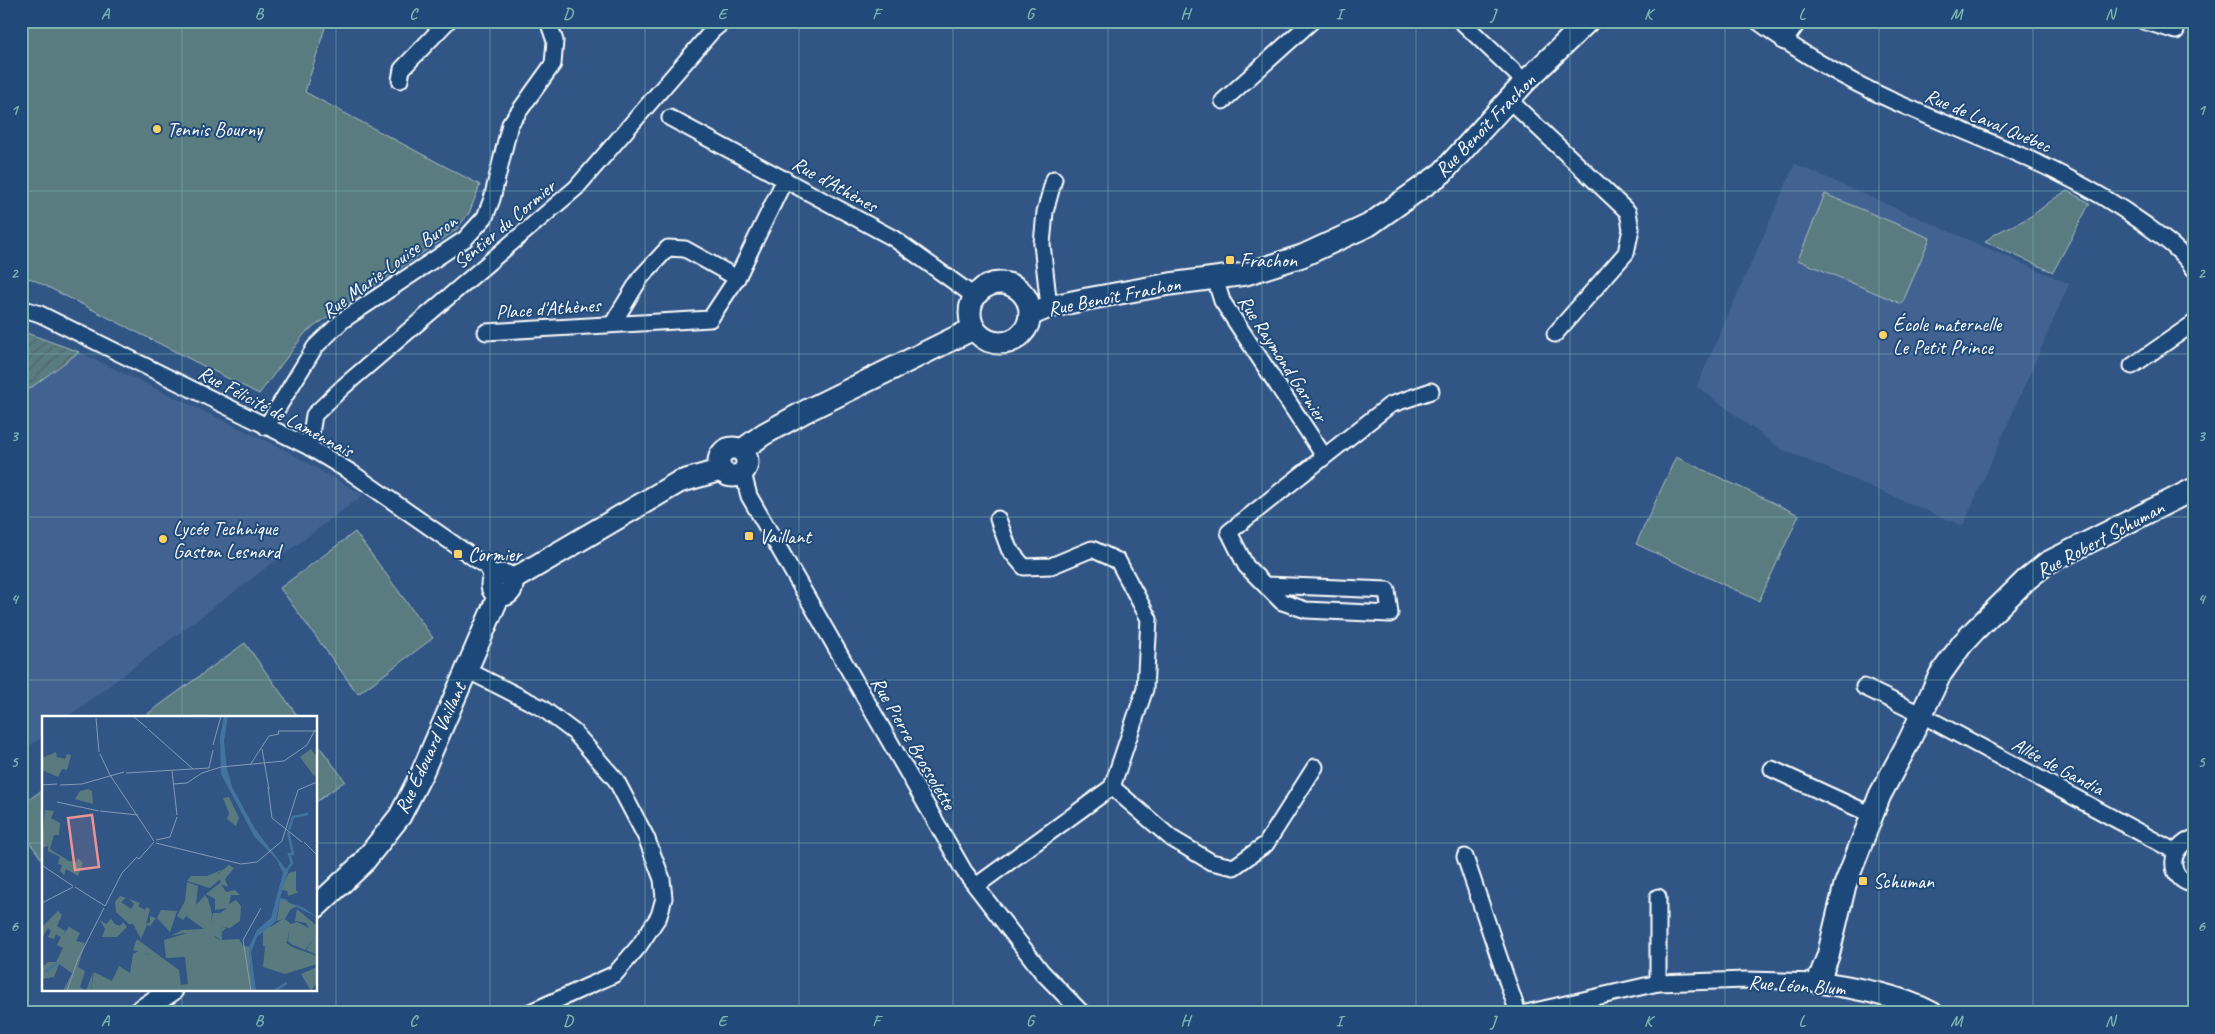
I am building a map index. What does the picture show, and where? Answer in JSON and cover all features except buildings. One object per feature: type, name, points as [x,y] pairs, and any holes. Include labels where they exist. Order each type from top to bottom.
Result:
[{"type":"street","points":[[400,80],[402,69],[448,21]]},
{"type":"street","name":"Rue Marie-Louise Buron","points":[[266,426],[314,347],[343,320],[465,239],[485,216],[492,199],[510,124],[553,64],[555,41],[548,21]]},
{"type":"street","name":"Sentier du Cormier","points":[[309,447],[314,415],[351,380],[576,188],[712,31],[724,21]]},
{"type":"street","points":[[1223,101],[1312,21]]},
{"type":"street","points":[[1461,21],[1526,82]]},
{"type":"street","name":"Rue Benoît Frachon","points":[[974,296],[982,288],[1000,282],[1011,285],[1024,295],[1029,305],[1040,311],[1170,284],[1246,274],[1302,256],[1370,224],[1442,173],[1526,82],[1588,21]]},
{"type":"street","name":"Rue de Laval Québec","points":[[1757,21],[1784,42],[1862,87],[1908,108],[2011,149],[2081,183],[2134,217],[2192,259]]},
{"type":"street","points":[[1784,42],[1799,21]]},
{"type":"street","points":[[2143,21],[2176,31]]},
{"type":"street","points":[[1509,100],[1628,212],[1631,230],[1626,253],[1556,334]]},
{"type":"street","name":"Rue d'Athènes","points":[[670,118],[893,238],[974,296]]},
{"type":"street","name":"Place d'Athènes","points":[[486,332],[613,323],[710,319],[737,278],[785,179]]},
{"type":"street","points":[[1040,311],[1044,212],[1054,180]]},
{"type":"street","name":"Place d'Athènes","points":[[613,323],[641,277],[668,248],[685,250],[737,278]]},
{"type":"street","name":"Rue Raymond Garnier","points":[[1215,278],[1222,301],[1324,456]]},
{"type":"street","points":[[742,450],[764,434],[806,411],[973,329],[970,319],[970,306],[974,296]]},
{"type":"street","name":"Rue Félicité de Lamennais","points":[[21,308],[57,322],[309,447],[352,473],[487,567],[501,585]]},
{"type":"street","name":"Rue Benoît Frachon","points":[[973,329],[985,340],[995,344],[1005,344],[1015,340],[1024,333],[1040,311]]},
{"type":"street","points":[[2132,366],[2194,323]]},
{"type":"street","name":"Rue Raymond Garnier","points":[[1267,585],[1387,590],[1390,614],[1306,610],[1282,602],[1246,566],[1229,532],[1390,405],[1431,391]]},
{"type":"street","points":[[732,448],[742,450],[748,463],[743,473],[729,476],[721,470],[719,460],[723,451],[732,448]]},
{"type":"street","points":[[501,585],[679,482],[721,470]]},
{"type":"street","name":"Rue Pierre Brossolette","points":[[743,473],[749,496],[964,870],[1042,972],[1082,1013]]},
{"type":"street","name":"Rue Robert Schuman","points":[[1818,982],[1828,956],[1846,885],[1880,796],[1922,714],[1940,674],[1962,644],[2026,580],[2047,563],[2194,489]]},
{"type":"street","points":[[976,886],[1112,787],[1145,689],[1149,619],[1118,560],[1092,549],[1052,566],[1024,567],[1009,549],[998,519]]},
{"type":"street","name":"Rue Édouard Vaillant","points":[[318,905],[362,864],[400,816],[422,773],[467,670],[501,585]]},
{"type":"street","points":[[467,670],[542,708],[574,732],[616,780],[646,837],[662,880],[664,898],[659,916],[639,946],[615,974],[528,1013]]},
{"type":"street","points":[[1864,687],[1922,714]]},
{"type":"street","name":"Allée de Gandia","points":[[1922,714],[2176,852]]},
{"type":"street","points":[[1112,787],[1171,838],[1211,862],[1234,868],[1266,844],[1315,767]]},
{"type":"street","points":[[1772,769],[1872,815]]},
{"type":"street","points":[[2194,838],[2180,845],[2174,859],[2177,874],[2182,880],[2194,885]]},
{"type":"street","points":[[1465,858],[1518,1013]]},
{"type":"street","points":[[1658,897],[1658,983]]},
{"type":"street","name":"Rue Léon Blum","points":[[1526,1013],[1658,983],[1746,980],[1818,982],[1869,992],[1916,1005],[1932,1013]]},
{"type":"street","points":[[138,1013],[169,992]]},
{"type":"shaded area","name":"École maternelle Le Petit Prince","points":[[1795,164],[2069,284],[1963,526],[1779,448],[1697,386]]},
{"type":"shaded area","name":"Lycée Technique Gaston Lesnard","points":[[79,352],[285,450],[363,495],[69,716],[42,716],[42,736],[21,752],[21,395]]},
{"type":"green space","points":[[21,21],[327,21],[305,92],[480,185],[469,213],[456,230],[306,332],[259,394],[32,279],[21,277]]},
{"type":"green space","points":[[2067,191],[2090,203],[2053,272],[1985,242],[1996,234],[2031,216]]},
{"type":"green space","points":[[1825,194],[1930,238],[1902,304],[1798,260]]},
{"type":"green space","points":[[21,331],[79,352],[21,395]]},
{"type":"green space","points":[[1676,457],[1799,515],[1759,601],[1636,544]]},
{"type":"green space","points":[[355,532],[433,638],[358,694],[280,588]]},
{"type":"green space","points":[[245,643],[298,716],[145,716]]},
{"type":"green space","points":[[318,745],[345,781],[318,801]]},
{"type":"green space","points":[[42,790],[42,859],[21,831],[21,805]]},
{"type":"place","name":"Tennis Bourny","points":[[157,129]]},
{"type":"place","name":"Frachon","points":[[1230,260]]},
{"type":"place","name":"École maternelle Le Petit Prince","points":[[1883,335]]},
{"type":"place","name":"Vaillant","points":[[749,536]]},
{"type":"place","name":"Lycée Technique Gaston Lesnard","points":[[163,539]]},
{"type":"place","name":"Cormier","points":[[458,554]]},
{"type":"place","name":"Schuman","points":[[1863,881]]}]
